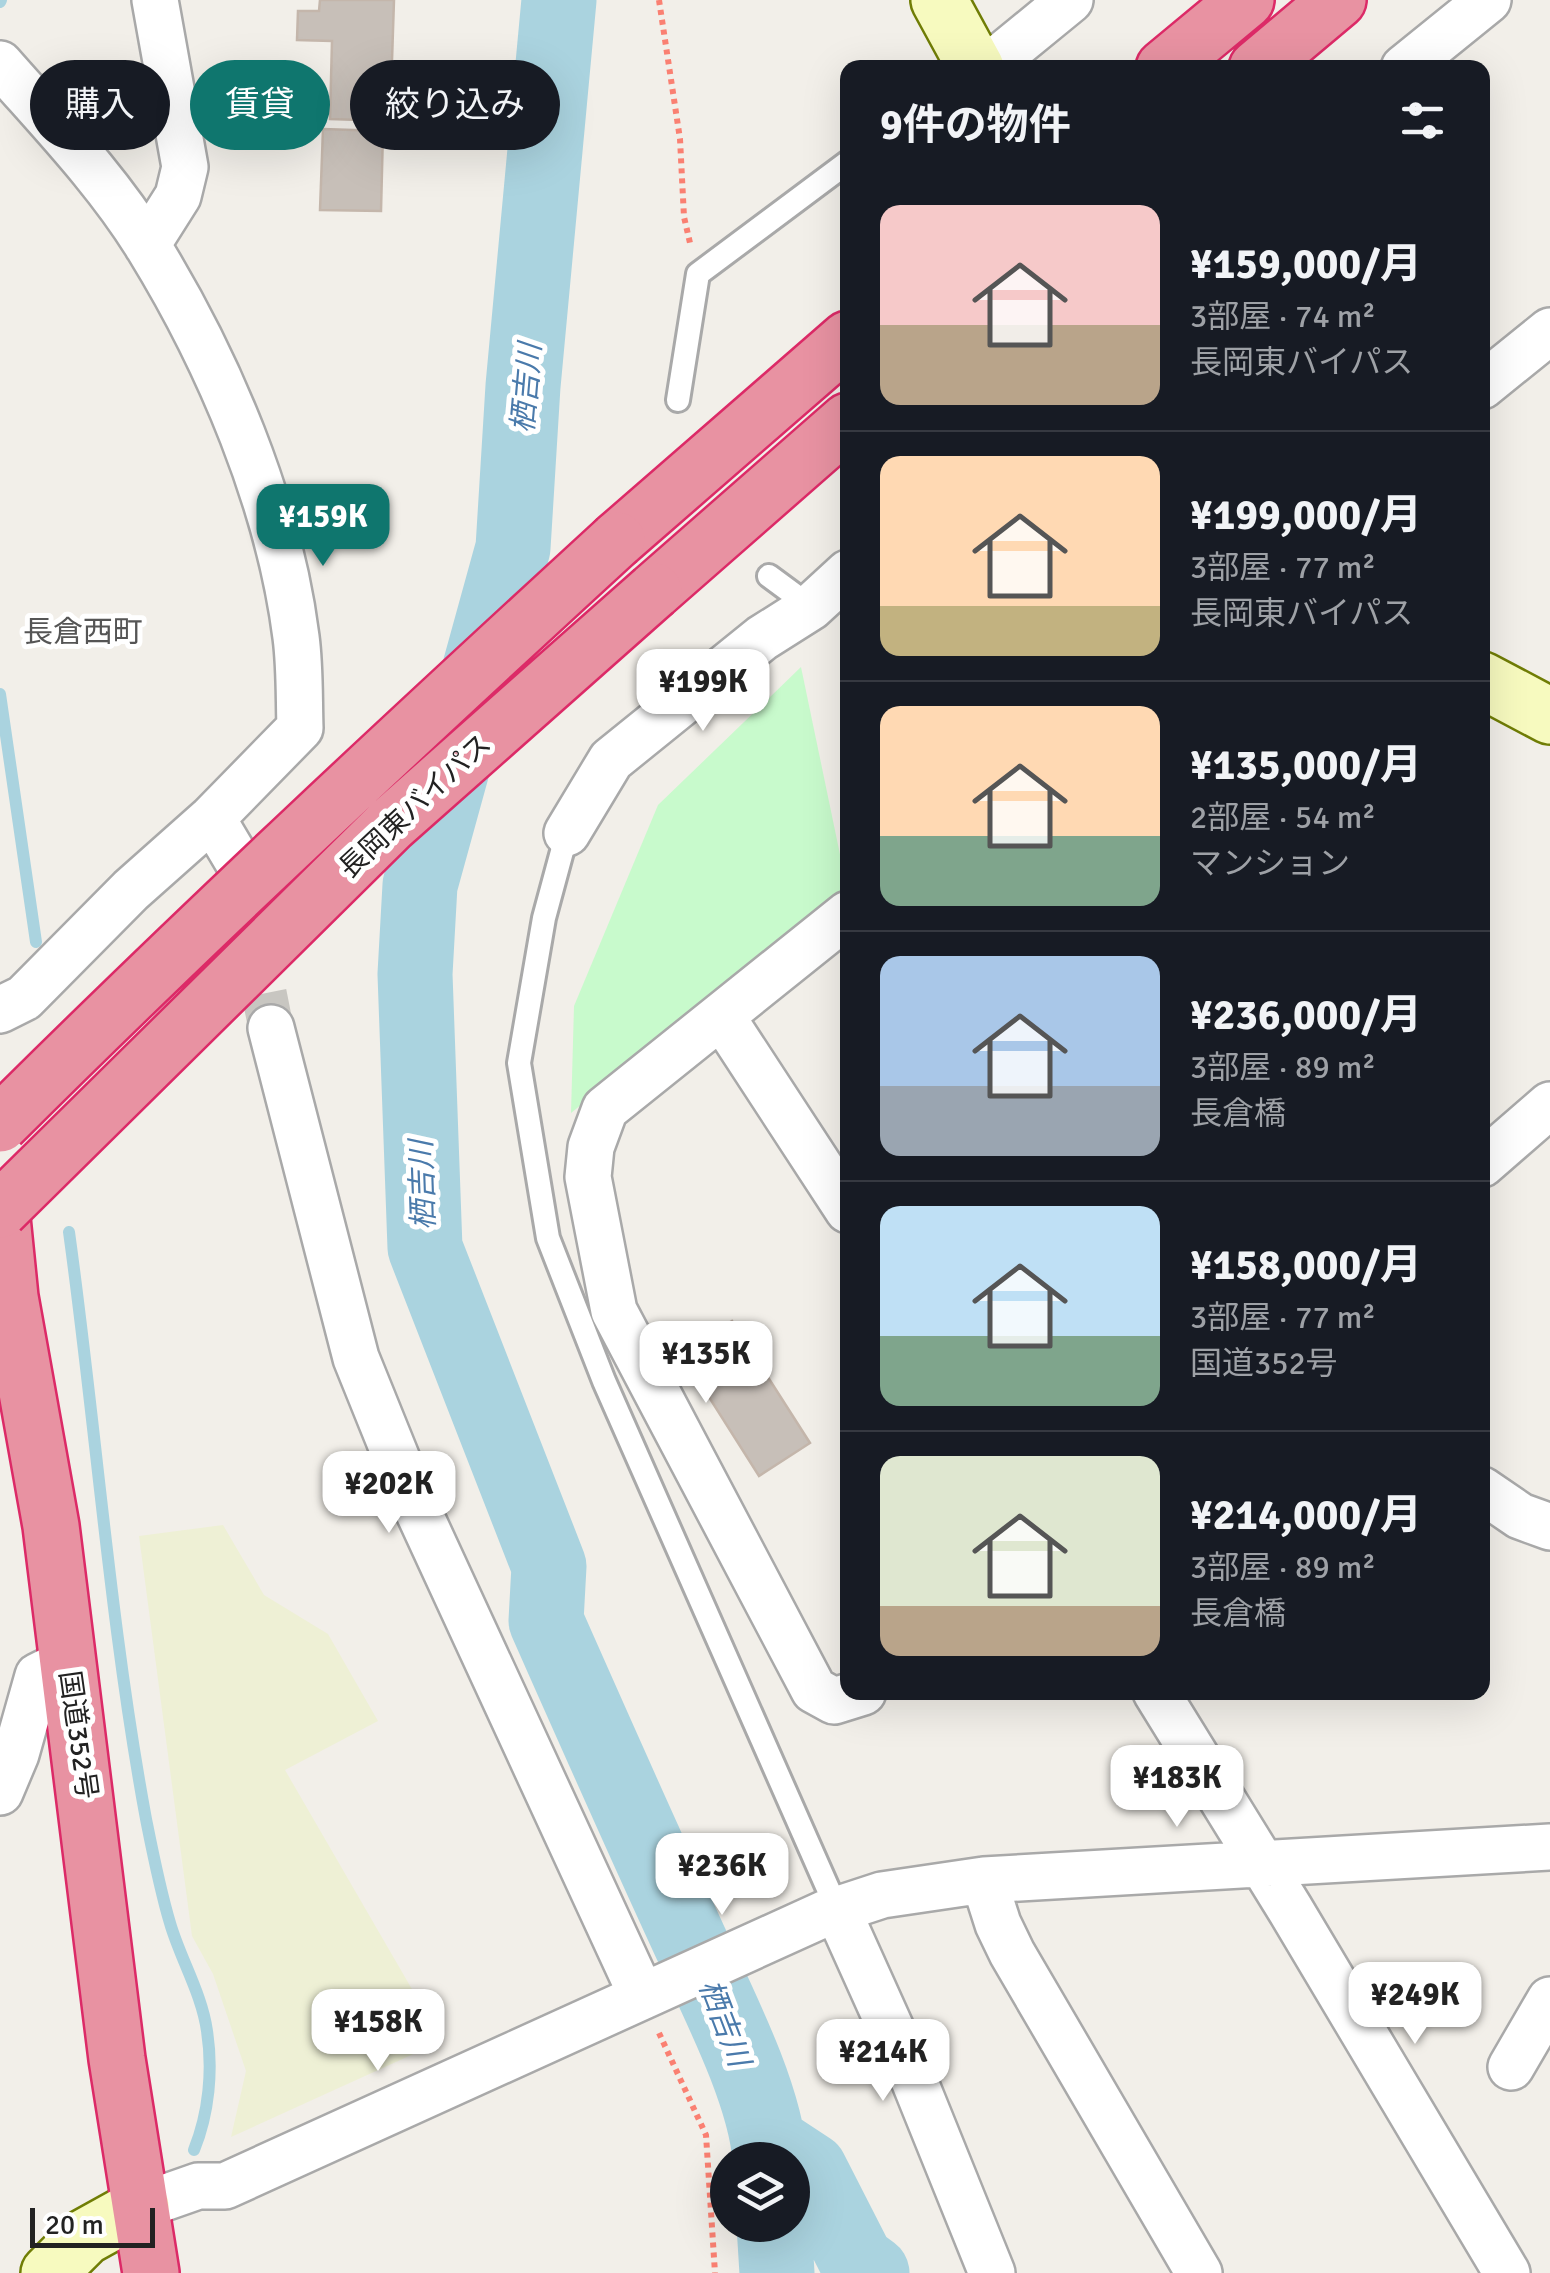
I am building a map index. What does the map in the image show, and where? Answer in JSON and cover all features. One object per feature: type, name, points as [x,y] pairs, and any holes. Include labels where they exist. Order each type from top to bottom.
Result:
[{"type":"highway","points":[[1174,60],[1246,0]]},
{"type":"highway","points":[[1267,60],[1338,0]]},
{"type":"highway","points":[[0,1124],[360,775],[617,540],[840,346]]},
{"type":"highway","name":"長岡東バイパス","points":[[1,1215],[391,824],[840,429]]},
{"type":"highway","name":"国道352号","points":[[1,1215],[5,1303],[51,1526],[35,1669],[117,2059],[151,2273]]},
{"type":"highway","points":[[0,1462],[21,1480],[51,1526]]},
{"type":"street","points":[[147,245],[178,196],[186,167],[156,0]]},
{"type":"street","points":[[940,0],[972,60]]},
{"type":"street","points":[[997,60],[1070,0]]},
{"type":"street","points":[[1414,60],[1488,0]]},
{"type":"street","points":[[0,64],[60,132],[147,245],[210,357],[274,524],[296,639],[300,728],[24,998],[0,1010]]},
{"type":"street","points":[[1490,380],[1550,331]]},
{"type":"street","points":[[567,833],[611,760],[840,580]]},
{"type":"street","points":[[1490,684],[1550,716]]},
{"type":"street","points":[[212,818],[237,860]]},
{"type":"street","points":[[840,920],[605,1110],[591,1147],[588,1177],[614,1311],[814,1690],[834,1701],[840,1699]]},
{"type":"street","points":[[722,1016],[840,1198]]},
{"type":"street","points":[[271,1028],[356,1358],[416,1504],[647,1993]]},
{"type":"street","points":[[1490,1157],[1550,1104]]},
{"type":"street","points":[[1490,1495],[1520,1516],[1550,1527]]},
{"type":"street","points":[[0,1792],[22,1736],[35,1669]]},
{"type":"street","points":[[1161,1700],[1500,2271]]},
{"type":"street","points":[[49,2273],[85,2237],[142,2206],[198,2186],[225,2186],[830,1911],[882,1894],[984,1880],[1550,1847]]},
{"type":"street","points":[[984,1880],[1012,1953],[1199,2273]]},
{"type":"street","points":[[830,1911],[914,2080],[992,2273]]},
{"type":"street","points":[[1512,2067],[1550,2000]]},
{"type":"lane","points":[[678,400],[698,274],[840,168]]},
{"type":"lane","points":[[769,576],[810,607]]},
{"type":"lane","points":[[567,833],[544,918],[519,1063],[548,1238],[604,1381],[830,1911]]},
{"type":"path","points":[[659,0],[680,139],[684,217],[698,274]]},
{"type":"path","points":[[647,1993],[706,2135],[714,2273]]},
{"type":"green space","points":[[801,667],[840,854],[840,894],[571,1113],[574,1006],[658,805]]},
{"type":"green space","points":[[223,1525],[264,1595],[328,1634],[378,1721],[285,1770],[442,2041],[231,2137],[246,2071],[213,1974],[192,1936],[139,1536]]},
{"type":"building","points":[[320,0],[394,0],[392,60],[350,60],[350,120],[330,119],[332,41],[297,40],[298,11],[319,11]]},
{"type":"building","points":[[330,129],[350,130],[350,150],[383,150],[381,211],[320,210],[322,150],[330,150]]},
{"type":"building","points":[[732,1321],[810,1443],[759,1476],[681,1353]]},
{"type":"waterway","name":"栖吉川","points":[[559,0],[523,386],[513,548],[420,885],[415,974],[425,1248],[549,1566],[546,1621],[737,2045],[759,2105],[767,2142]]},
{"type":"waterway","points":[[0,694],[36,942]]},
{"type":"waterway","points":[[69,1232],[133,1746],[166,1910],[201,2003],[207,2031],[208,2091],[194,2150]]},
{"type":"waterway","name":"栖吉川","points":[[810,2170],[857,2262],[872,2273]]},
{"type":"waterway","points":[[775,2242],[777,2273]]},
{"type":"tunnel","points":[[238,862],[271,1028]]},
{"type":"district","name":"長倉西町","points":[[83,632]]}]
